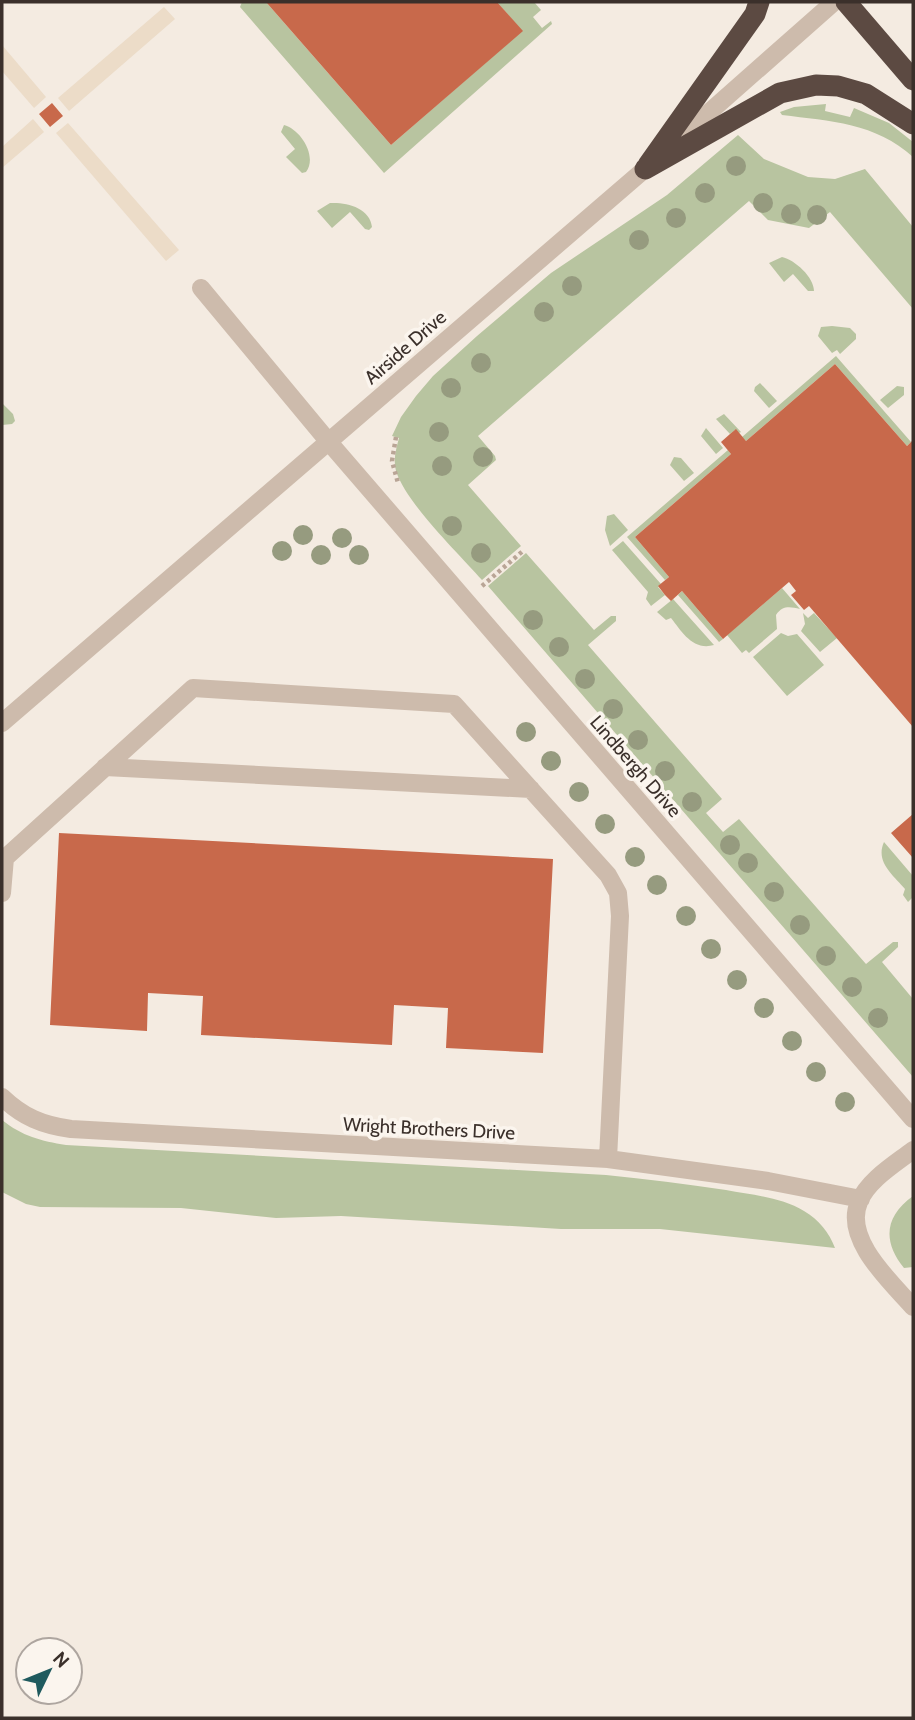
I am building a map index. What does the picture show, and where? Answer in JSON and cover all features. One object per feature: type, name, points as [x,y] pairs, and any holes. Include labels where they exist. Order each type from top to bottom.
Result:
[{"type":"highway","points":[[645,169],[755,14],[758,2]]},
{"type":"highway","points":[[846,2],[913,80]]},
{"type":"highway","points":[[645,169],[780,93],[816,85],[838,86],[866,94],[913,124]]},
{"type":"street","name":"Airside Drive","points":[[2,723],[645,169],[834,2]]},
{"type":"street","name":"Lindbergh Drive","points":[[201,288],[328,441],[913,1119]]},
{"type":"street","points":[[2,893],[5,858],[193,688],[454,704],[608,875],[618,893],[620,916],[608,1158]]},
{"type":"street","points":[[106,767],[531,789]]},
{"type":"street","name":"Wright Brothers Drive","points":[[2,1097],[27,1118],[52,1127],[608,1158],[768,1181],[861,1199]]},
{"type":"street","points":[[913,1150],[876,1181],[861,1199],[856,1214],[857,1228],[866,1251],[913,1307]]},
{"type":"path","points":[[480,588],[524,550]]},
{"type":"green space","points":[[242,2],[266,2],[391,145],[522,31],[497,2],[534,2],[541,10],[533,17],[542,28],[551,21],[552,24],[384,173],[240,7]]},
{"type":"green space","points":[[826,104],[825,111],[850,117],[854,108],[889,123],[913,142],[913,157],[884,137],[868,130],[835,122],[782,115],[780,112],[794,107]]},
{"type":"green space","points":[[284,125],[296,132],[306,144],[310,158],[306,172],[302,173],[286,157],[295,149],[281,132]]},
{"type":"green space","points":[[738,135],[764,159],[808,177],[835,179],[865,169],[913,227],[913,309],[830,212],[809,228],[768,220],[749,201],[478,436],[496,460],[468,485],[521,546],[482,580],[422,513],[402,484],[395,463],[399,438],[392,436],[401,417],[433,376],[551,273],[667,195]]},
{"type":"green space","points":[[330,203],[357,208],[367,215],[372,227],[365,229],[350,212],[332,228],[317,211]]},
{"type":"green space","points":[[782,257],[803,270],[811,280],[814,291],[808,291],[793,274],[784,282],[769,263]]},
{"type":"green space","points":[[821,327],[850,328],[856,334],[856,339],[840,354],[837,350],[832,353],[818,336]]},
{"type":"green space","points":[[836,356],[911,442],[907,446],[835,364],[746,441],[742,437]]},
{"type":"green space","points":[[760,383],[777,401],[769,408],[754,391]]},
{"type":"green space","points":[[897,386],[904,387],[904,395],[888,408],[880,400]]},
{"type":"green space","points":[[2,403],[13,414],[15,421],[12,424],[2,425]]},
{"type":"green space","points":[[724,414],[741,432],[735,430],[730,434],[716,419]]},
{"type":"green space","points":[[706,428],[723,448],[716,454],[701,436]]},
{"type":"green space","points":[[728,450],[731,454],[635,537],[669,577],[665,580],[627,537]]},
{"type":"green space","points":[[674,457],[681,458],[694,473],[684,481],[670,465]]},
{"type":"green space","points":[[614,514],[628,530],[610,546],[605,530],[607,516]]},
{"type":"green space","points":[[623,541],[661,584],[658,587],[665,595],[651,606],[646,599],[648,592],[612,550]]},
{"type":"green space","points":[[526,553],[594,630],[611,616],[616,616],[616,621],[588,645],[722,799],[706,813],[723,832],[739,819],[866,964],[893,942],[898,942],[898,947],[882,962],[913,999],[913,1077],[488,586]]},
{"type":"green space","points":[[782,588],[800,609],[790,607],[781,610],[776,615],[777,629],[749,653],[746,650],[742,653],[727,635]]},
{"type":"green space","points":[[682,591],[723,639],[719,642],[678,595]]},
{"type":"green space","points":[[673,599],[714,645],[694,643],[671,618],[666,620],[657,612]]},
{"type":"green space","points":[[803,613],[808,618],[814,613],[837,638],[820,652],[801,631],[805,624]]},
{"type":"green space","points":[[781,633],[788,636],[797,634],[824,665],[787,696],[753,657]]},
{"type":"green space","points":[[884,842],[913,876],[913,897],[908,902],[903,895],[905,889],[884,862]]},
{"type":"green space","points":[[2,1120],[32,1137],[66,1145],[606,1175],[726,1190],[795,1206],[823,1227],[835,1248],[660,1229],[561,1229],[341,1216],[276,1218],[181,1208],[40,1207],[26,1204],[2,1192]]},
{"type":"green space","points":[[913,1196],[913,1267],[904,1268],[892,1248],[890,1229],[897,1212]]},
{"type":"shaded area","points":[[164,7],[175,19],[69,111],[58,98]]},
{"type":"shaded area","points":[[2,45],[46,97],[34,108],[2,71]]},
{"type":"shaded area","points":[[33,119],[44,132],[2,168],[2,147]]},
{"type":"shaded area","points":[[68,123],[179,250],[166,261],[56,133]]},
{"type":"building","points":[[266,2],[497,2],[523,31],[391,145]]},
{"type":"building","points":[[52,103],[63,116],[50,127],[39,114]]},
{"type":"building","points":[[835,364],[907,446],[913,440],[913,727],[809,606],[804,610],[791,595],[796,591],[789,582],[723,639],[682,591],[671,601],[665,595],[658,586],[669,577],[635,537],[731,454],[721,442],[730,434],[736,429],[746,441]]},
{"type":"building","points":[[913,814],[913,858],[891,833]]},
{"type":"building","points":[[59,833],[553,859],[543,1053],[446,1048],[448,1008],[394,1005],[392,1045],[201,1035],[203,996],[148,993],[147,1031],[50,1025]]}]
